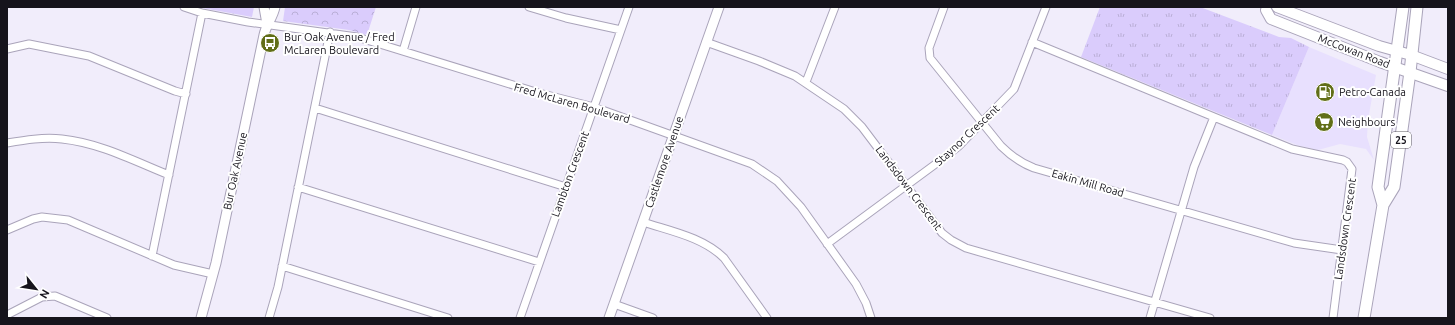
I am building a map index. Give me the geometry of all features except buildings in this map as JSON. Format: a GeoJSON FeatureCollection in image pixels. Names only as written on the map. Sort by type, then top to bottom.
{"type":"FeatureCollection","features":[{"type":"Feature","properties":{"kind":"main road","name":"25"},"geometry":{"type":"LineString","coordinates":[[1383,205],[1378,187],[1403,7]]}},
{"type":"Feature","properties":{"kind":"main road","name":"25"},"geometry":{"type":"LineString","coordinates":[[1364,318],[1383,205],[1394,187],[1410,72],[1417,7]]}},
{"type":"Feature","properties":{"kind":"main road","name":"McCowan Road"},"geometry":{"type":"LineString","coordinates":[[1448,69],[1412,55],[1379,46],[1269,8],[1271,19],[1448,86]]}},
{"type":"Feature","properties":{"kind":"street","name":"Fred McLaren Boulevard"},"geometry":{"type":"LineString","coordinates":[[184,7],[202,13],[357,37],[539,93],[594,107],[743,160],[764,171],[791,195],[828,244],[860,292],[871,318]]}},
{"type":"Feature","properties":{"kind":"street","name":"Bur Oak Avenue"},"geometry":{"type":"LineString","coordinates":[[264,7],[267,24]]}},
{"type":"Feature","properties":{"kind":"street","name":"Bur Oak Avenue"},"geometry":{"type":"LineString","coordinates":[[201,318],[213,274],[267,24],[274,12],[274,7]]}},
{"type":"Feature","properties":{"kind":"street"},"geometry":{"type":"LineString","coordinates":[[403,51],[416,7]]}},
{"type":"Feature","properties":{"kind":"street"},"geometry":{"type":"LineString","coordinates":[[529,7],[545,9],[575,21],[621,30]]}},
{"type":"Feature","properties":{"kind":"street","name":"Lambton Crescent"},"geometry":{"type":"LineString","coordinates":[[520,318],[629,7]]}},
{"type":"Feature","properties":{"kind":"street","name":"Castlemore Avenue"},"geometry":{"type":"LineString","coordinates":[[609,318],[719,7]]}},
{"type":"Feature","properties":{"kind":"street"},"geometry":{"type":"LineString","coordinates":[[806,82],[835,7]]}},
{"type":"Feature","properties":{"kind":"street","name":"Eakin Mill Road"},"geometry":{"type":"LineString","coordinates":[[944,7],[929,48],[930,58],[1008,154],[1026,165],[1294,242],[1342,250]]}},
{"type":"Feature","properties":{"kind":"street","name":"Staynor Crescent"},"geometry":{"type":"LineString","coordinates":[[828,244],[907,187],[959,146],[1014,89],[1046,7]]}},
{"type":"Feature","properties":{"kind":"street"},"geometry":{"type":"LineString","coordinates":[[152,256],[202,13]]}},
{"type":"Feature","properties":{"kind":"street"},"geometry":{"type":"LineString","coordinates":[[269,318],[278,287],[330,32]]}},
{"type":"Feature","properties":{"kind":"street","name":"Landsdown Crescent"},"geometry":{"type":"LineString","coordinates":[[706,42],[785,71],[806,82],[844,109],[862,127],[942,233],[951,240],[966,248],[1210,318]]}},
{"type":"Feature","properties":{"kind":"street","name":"Landsdown Crescent"},"geometry":{"type":"LineString","coordinates":[[1032,42],[1292,149],[1347,162],[1352,169],[1352,173],[1333,318]]}},
{"type":"Feature","properties":{"kind":"street"},"geometry":{"type":"LineString","coordinates":[[7,49],[29,44],[89,56],[175,91],[186,94]]}},
{"type":"Feature","properties":{"kind":"street"},"geometry":{"type":"LineString","coordinates":[[315,108],[566,186]]}},
{"type":"Feature","properties":{"kind":"street"},"geometry":{"type":"LineString","coordinates":[[1150,318],[1194,166],[1214,117]]}},
{"type":"Feature","properties":{"kind":"street"},"geometry":{"type":"LineString","coordinates":[[7,143],[32,138],[54,139],[91,144],[169,175]]}},
{"type":"Feature","properties":{"kind":"street"},"geometry":{"type":"LineString","coordinates":[[298,187],[539,262]]}},
{"type":"Feature","properties":{"kind":"street"},"geometry":{"type":"LineString","coordinates":[[7,230],[33,219],[42,217],[68,220],[152,256],[174,264],[213,274]]}},
{"type":"Feature","properties":{"kind":"street"},"geometry":{"type":"LineString","coordinates":[[643,222],[697,240],[718,252],[724,258],[767,318]]}},
{"type":"Feature","properties":{"kind":"street"},"geometry":{"type":"LineString","coordinates":[[282,266],[448,318]]}},
{"type":"Feature","properties":{"kind":"street"},"geometry":{"type":"LineString","coordinates":[[7,315],[42,297],[55,296],[107,318]]}},
{"type":"Feature","properties":{"kind":"street"},"geometry":{"type":"LineString","coordinates":[[614,304],[653,318]]}},
{"type":"Feature","properties":{"kind":"shaded area"},"geometry":{"type":"Polygon","coordinates":[[[1309,47],[1376,75],[1368,120],[1367,137],[1374,160],[1366,149],[1340,144],[1318,150],[1297,145],[1272,135],[1309,47]]]}},
{"type":"Feature","properties":{"kind":"green space"},"geometry":{"type":"Polygon","coordinates":[[[197,7],[254,7],[252,17],[197,7]]]}},
{"type":"Feature","properties":{"kind":"green space"},"geometry":{"type":"Polygon","coordinates":[[[285,7],[376,7],[367,35],[349,30],[283,21],[285,7]]]}},
{"type":"Feature","properties":{"kind":"green space"},"geometry":{"type":"Polygon","coordinates":[[[1100,7],[1200,7],[1279,37],[1291,38],[1309,47],[1272,135],[1081,57],[1100,7]]]}},
{"type":"Feature","properties":{"kind":"place","name":"Bur Oak Avenue / Fred McLaren Boulevard"},"geometry":{"type":"Point","coordinates":[270,43]}},
{"type":"Feature","properties":{"kind":"place","name":"Petro-Canada"},"geometry":{"type":"Point","coordinates":[1325,92]}},
{"type":"Feature","properties":{"kind":"place","name":"Neighbours"},"geometry":{"type":"Point","coordinates":[1324,122]}}]}
